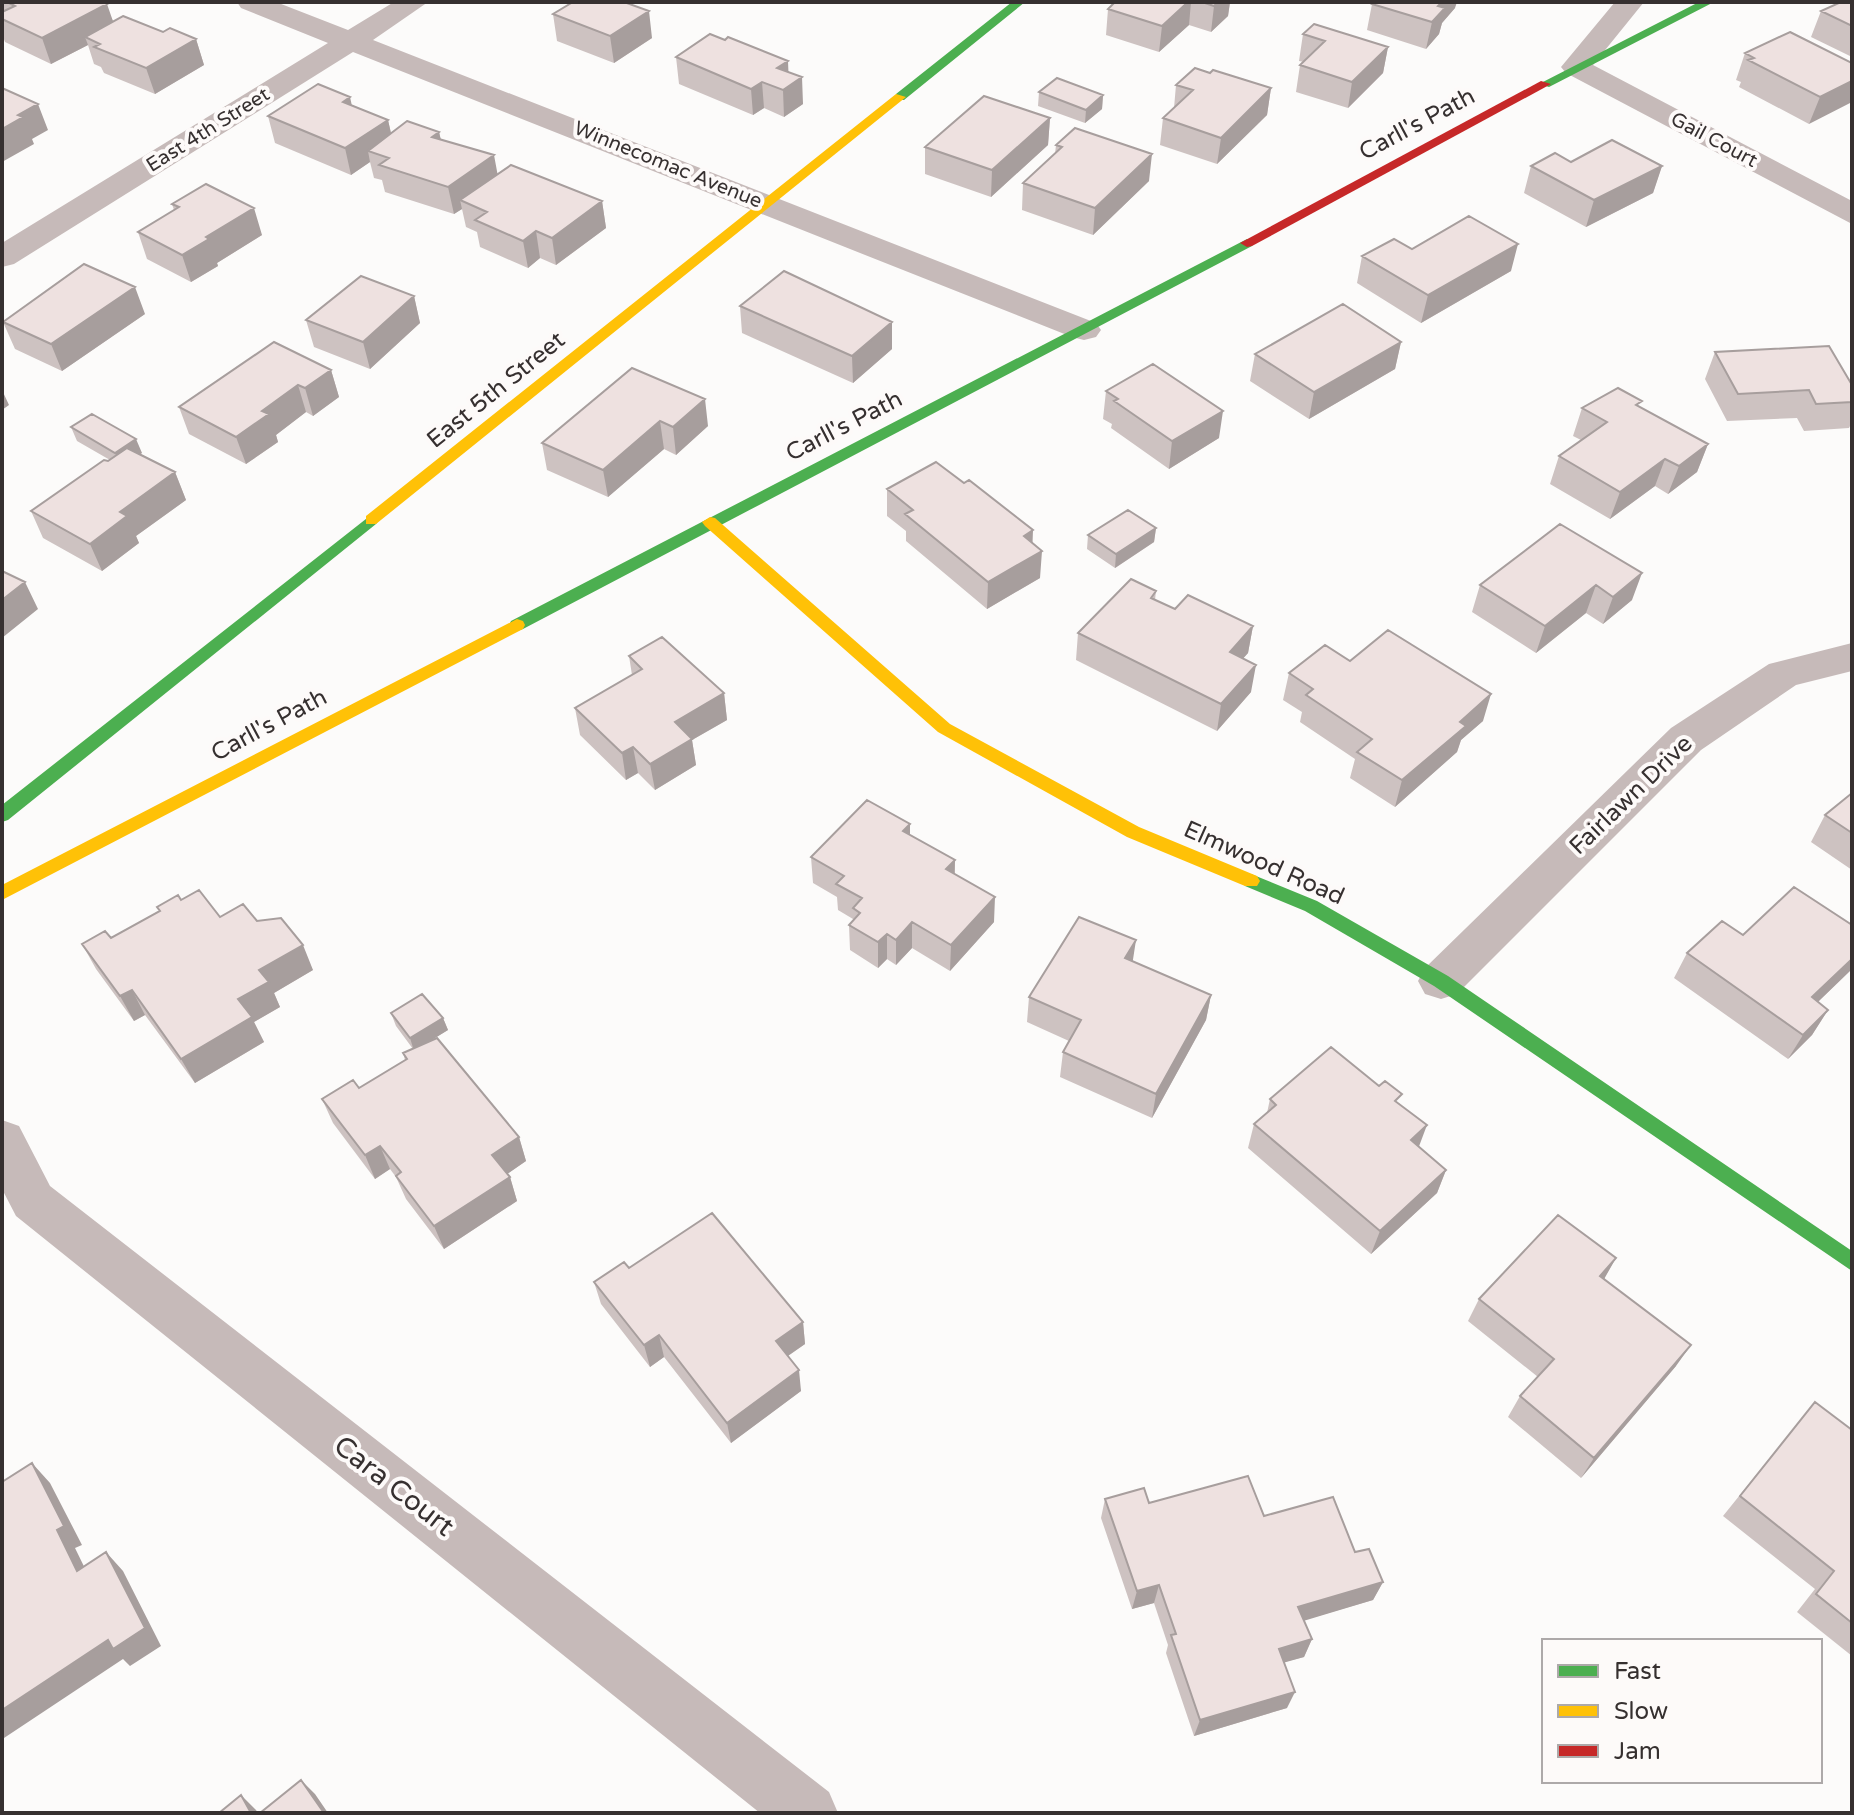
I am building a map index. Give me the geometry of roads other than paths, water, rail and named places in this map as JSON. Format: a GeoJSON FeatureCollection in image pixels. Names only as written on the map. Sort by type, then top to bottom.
{"type":"FeatureCollection","features":[{"type":"Feature","properties":{"kind":"street","name":"Winnecomac Avenue"},"geometry":{"type":"LineString","coordinates":[[251,2],[1084,330]]}},
{"type":"Feature","properties":{"kind":"street","name":"East 4th Street"},"geometry":{"type":"LineString","coordinates":[[2,257],[414,2]]}},
{"type":"Feature","properties":{"kind":"street","name":"East 5th Street"},"geometry":{"type":"LineString","coordinates":[[2,815],[1019,2]]}},
{"type":"Feature","properties":{"kind":"street"},"geometry":{"type":"LineString","coordinates":[[1576,67],[1630,2]]}},
{"type":"Feature","properties":{"kind":"street","name":"Carll's Path"},"geometry":{"type":"LineString","coordinates":[[2,893],[1084,330],[1576,67],[1708,2]]}},
{"type":"Feature","properties":{"kind":"street","name":"Gail Court"},"geometry":{"type":"LineString","coordinates":[[1576,67],[1852,214]]}},
{"type":"Feature","properties":{"kind":"street","name":"Elmwood Road"},"geometry":{"type":"LineString","coordinates":[[710,522],[944,728],[1133,832],[1311,906],[1441,981],[1852,1262]]}},
{"type":"Feature","properties":{"kind":"street","name":"Fairlawn Drive"},"geometry":{"type":"LineString","coordinates":[[1441,981],[1686,739],[1783,674],[1852,657]]}},
{"type":"Feature","properties":{"kind":"street","name":"Cara Court"},"geometry":{"type":"LineString","coordinates":[[2,1141],[33,1201],[808,1813]]}}]}
